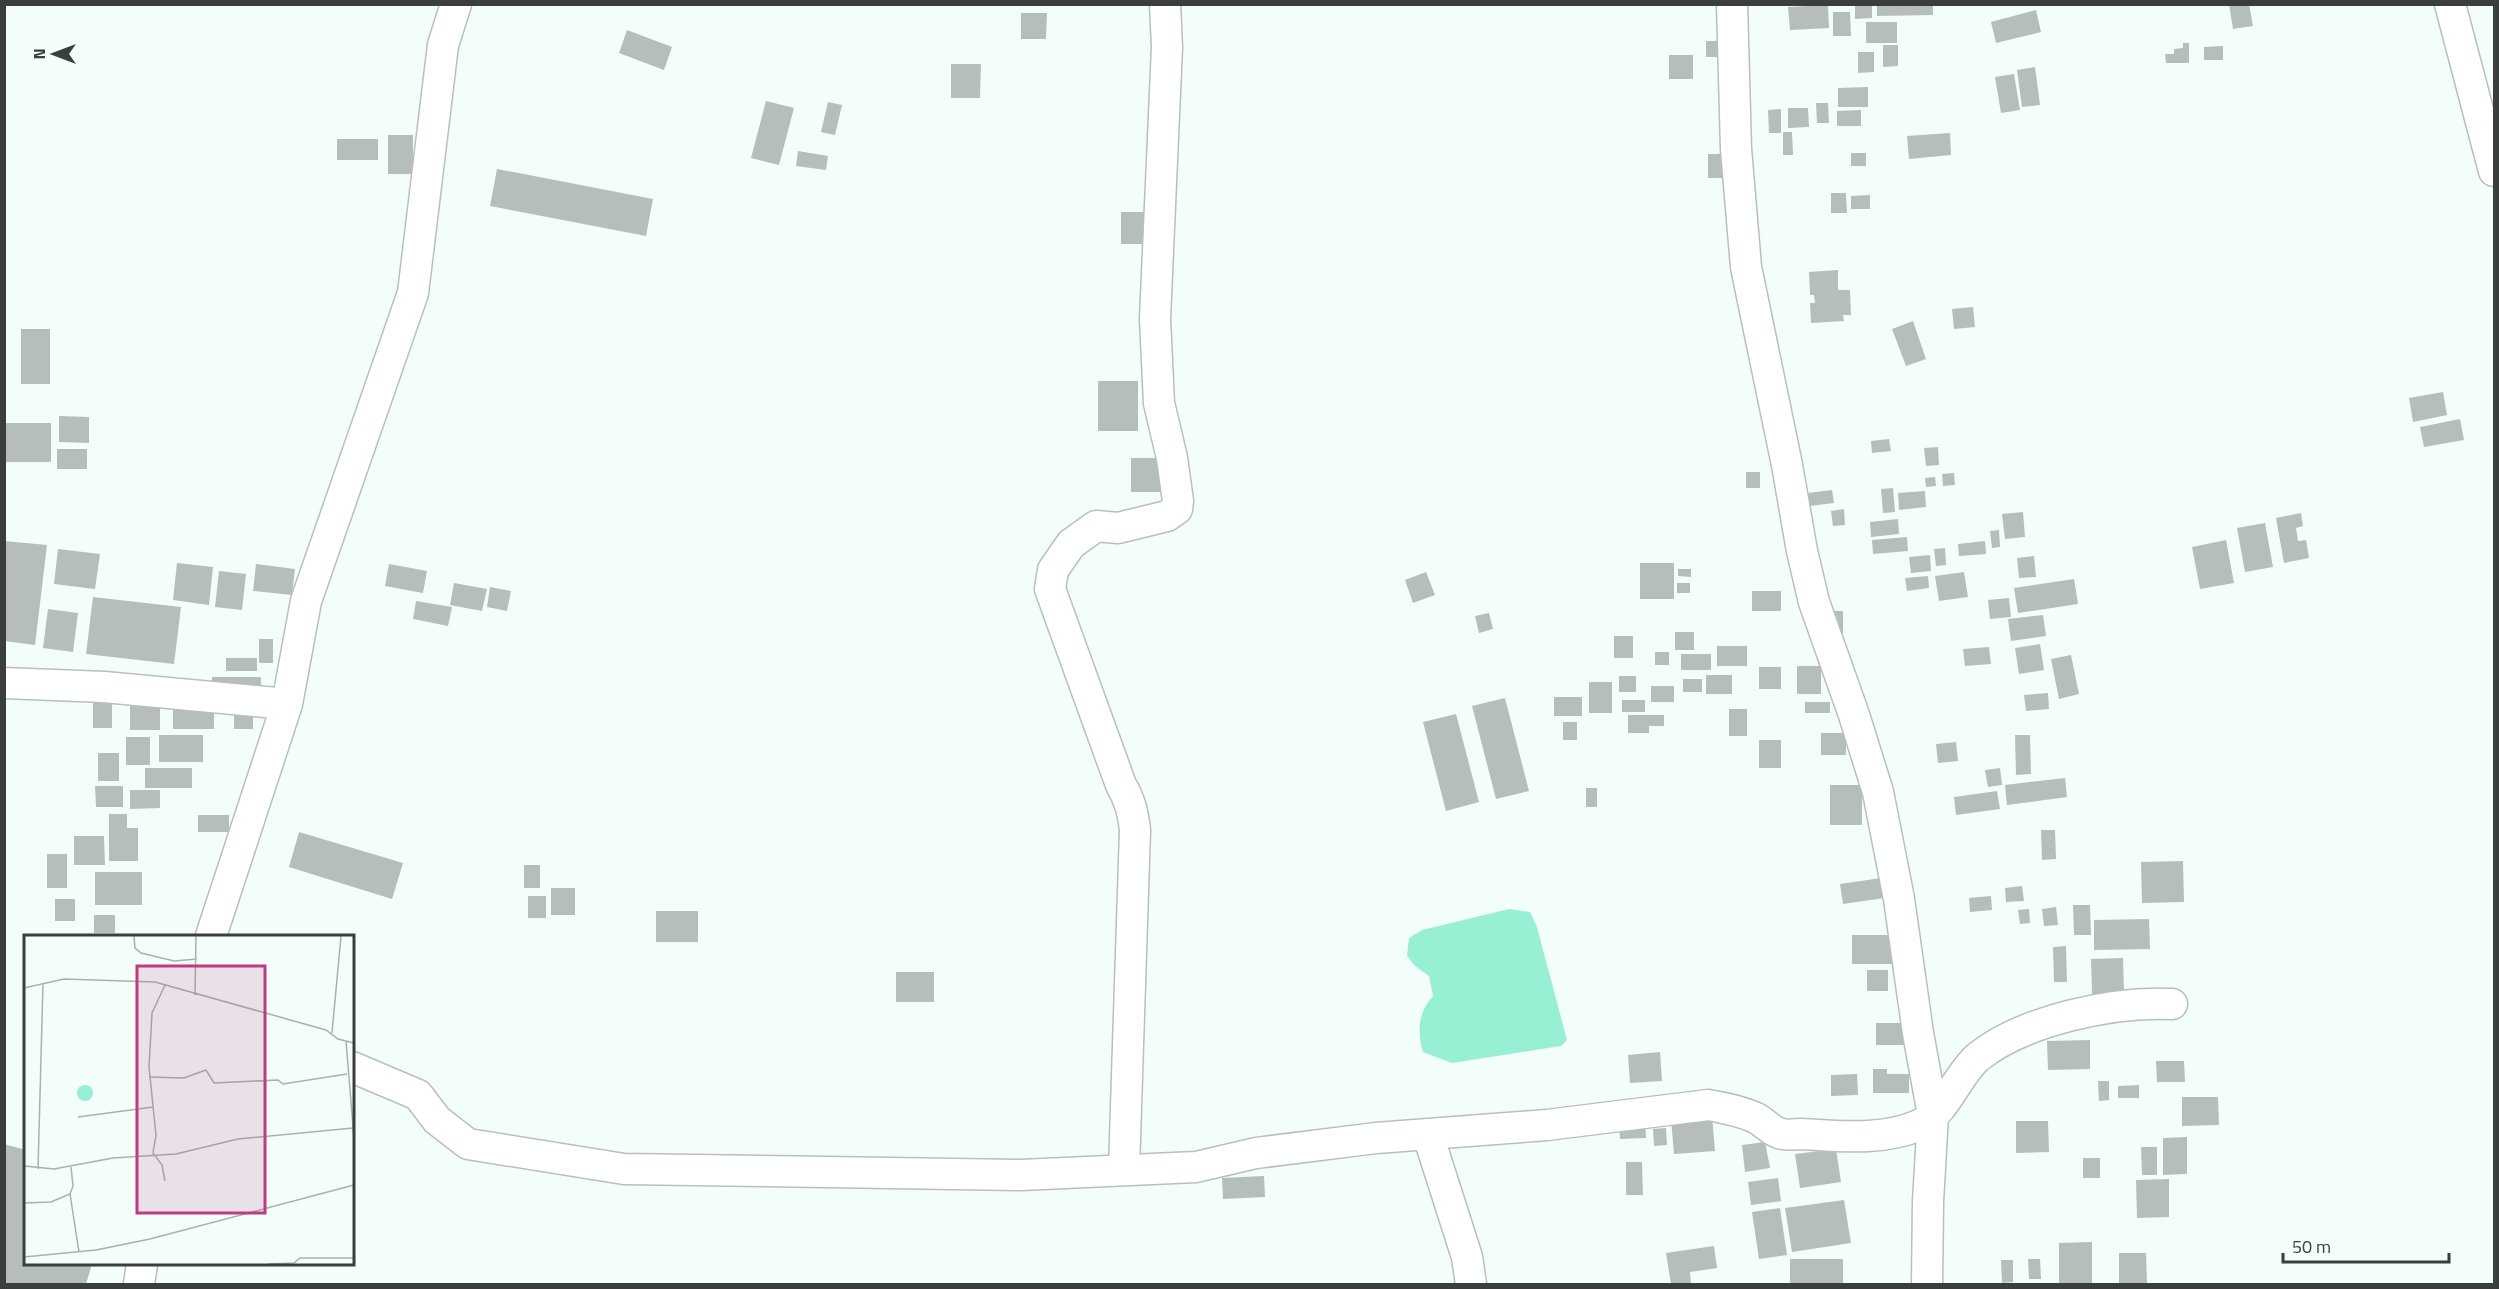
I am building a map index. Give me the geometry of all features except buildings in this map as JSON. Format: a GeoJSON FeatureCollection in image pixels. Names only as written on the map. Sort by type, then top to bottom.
{"type":"FeatureCollection","features":[{"type":"Feature","properties":{"kind":"street"},"geometry":{"type":"LineString","coordinates":[[211,935],[287,704],[306,601],[413,293],[443,45],[456,4]]}},
{"type":"Feature","properties":{"kind":"street"},"geometry":{"type":"LineString","coordinates":[[1124,1169],[1136,830],[1129,798],[1121,785],[1050,590],[1053,570],[1071,544],[1096,526],[1118,528],[1167,516],[1177,509],[1172,458],[1159,403],[1155,319],[1167,47],[1165,4]]}},
{"type":"Feature","properties":{"kind":"street"},"geometry":{"type":"LineString","coordinates":[[1732,4],[1736,149],[1746,267],[1814,602],[1854,715],[1878,792],[1899,899],[1918,1033],[1933,1115],[1928,1202],[1927,1284]]}},
{"type":"Feature","properties":{"kind":"street"},"geometry":{"type":"LineString","coordinates":[[2450,4],[2494,171]]}},
{"type":"Feature","properties":{"kind":"street"},"geometry":{"type":"LineString","coordinates":[[4,683],[104,687],[287,704]]}},
{"type":"Feature","properties":{"kind":"street"},"geometry":{"type":"LineString","coordinates":[[354,1068],[418,1095],[437,1120],[468,1144],[624,1169],[1021,1175],[1196,1167],[1256,1153],[1376,1138],[1547,1125],[1708,1105],[1733,1110],[1757,1119],[1779,1134],[1886,1134],[1919,1125],[1933,1115],[1977,1058],[2015,1035],[2062,1018],[2099,1009],[2146,1003],[2172,1004]]}},
{"type":"Feature","properties":{"kind":"street"},"geometry":{"type":"LineString","coordinates":[[1428,1135],[1467,1257],[1471,1284]]}},
{"type":"Feature","properties":{"kind":"street"},"geometry":{"type":"LineString","coordinates":[[139,1284],[142,1265]]}},
{"type":"Feature","properties":{"kind":"shaded area"},"geometry":{"type":"Polygon","coordinates":[[[1509,909],[1530,912],[1537,927],[1567,1040],[1561,1046],[1452,1063],[1423,1052],[1420,1023],[1424,1009],[1433,996],[1429,976],[1415,966],[1407,956],[1409,938],[1422,930],[1509,909]]]}}]}
